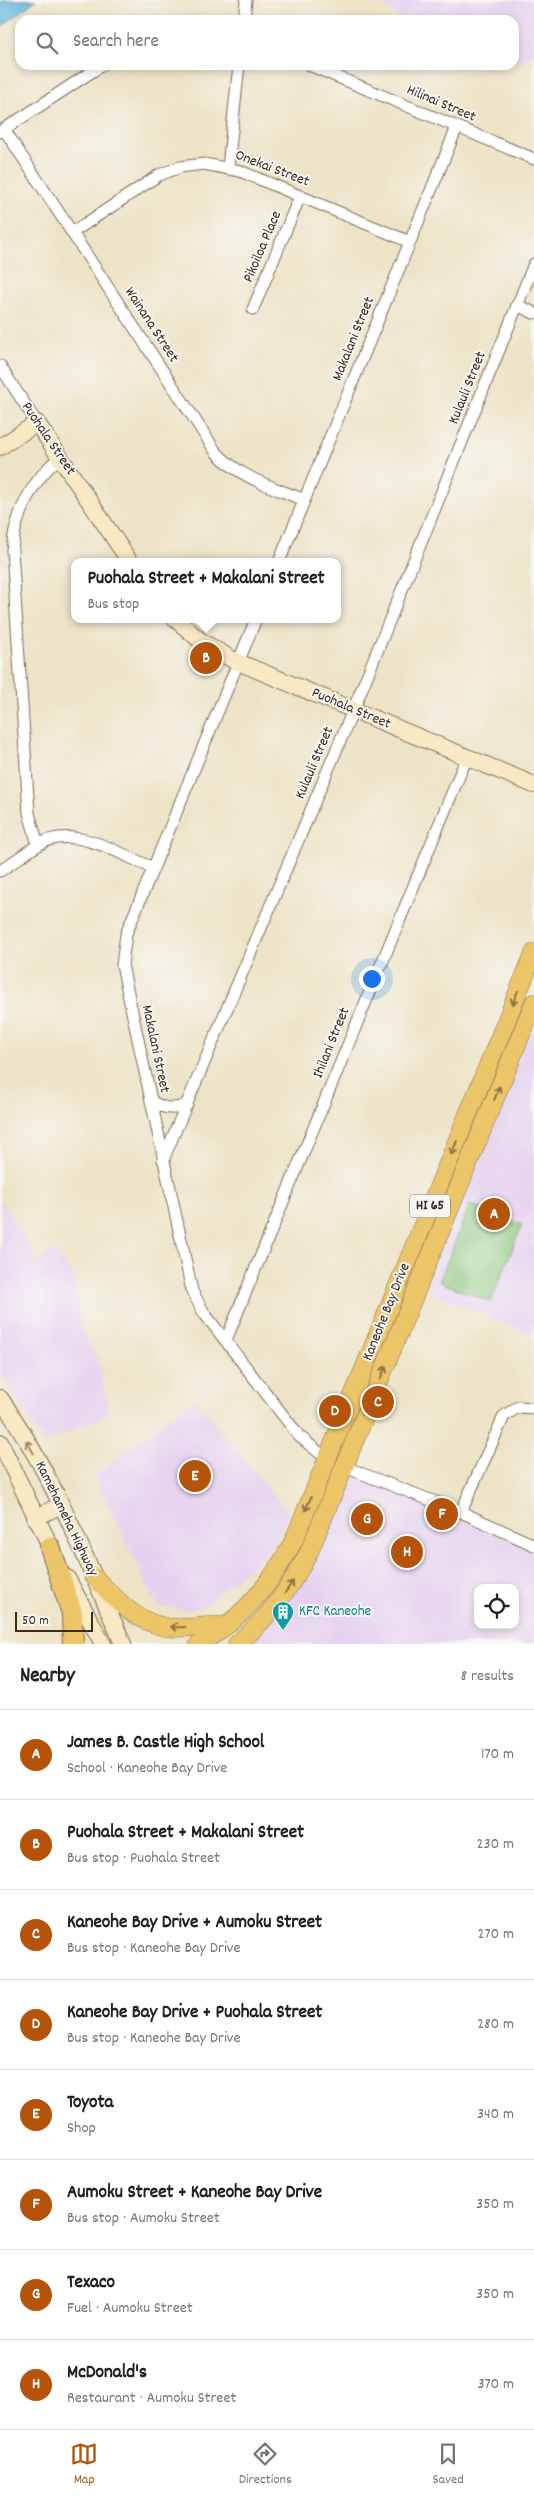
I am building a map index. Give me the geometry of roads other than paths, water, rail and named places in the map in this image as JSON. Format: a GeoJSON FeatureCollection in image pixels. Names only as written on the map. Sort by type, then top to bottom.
{"type":"FeatureCollection","features":[{"type":"Feature","properties":{"kind":"highway"},"geometry":{"type":"LineString","coordinates":[[50,1547],[72,1614],[73,1644]]}},
{"type":"Feature","properties":{"kind":"main road","name":"Kaneohe Bay Drive"},"geometry":{"type":"LineString","coordinates":[[199,1644],[226,1626],[258,1596],[278,1570],[294,1540],[534,953]]}},
{"type":"Feature","properties":{"kind":"main road","name":"Kaneohe Bay Drive"},"geometry":{"type":"LineString","coordinates":[[237,1644],[271,1611],[293,1582],[310,1550],[534,1003]]}},
{"type":"Feature","properties":{"kind":"main road"},"geometry":{"type":"LineString","coordinates":[[327,1459],[345,1467]]}},
{"type":"Feature","properties":{"kind":"main road"},"geometry":{"type":"LineString","coordinates":[[94,1576],[124,1607],[153,1624],[175,1628],[226,1626]]}},
{"type":"Feature","properties":{"kind":"street"},"geometry":{"type":"LineString","coordinates":[[244,15],[246,0]]}},
{"type":"Feature","properties":{"kind":"street"},"geometry":{"type":"LineString","coordinates":[[2,130],[94,70]]}},
{"type":"Feature","properties":{"kind":"street"},"geometry":{"type":"LineString","coordinates":[[228,167],[238,70]]}},
{"type":"Feature","properties":{"kind":"street","name":"Hilinai Street"},"geometry":{"type":"LineString","coordinates":[[321,70],[534,159]]}},
{"type":"Feature","properties":{"kind":"street","name":"Makalani Street"},"geometry":{"type":"LineString","coordinates":[[281,558],[457,127]]}},
{"type":"Feature","properties":{"kind":"street","name":"Wainana Street"},"geometry":{"type":"LineString","coordinates":[[2,130],[73,232],[216,452],[245,476],[304,500]]}},
{"type":"Feature","properties":{"kind":"street","name":"Onekai Street"},"geometry":{"type":"LineString","coordinates":[[73,232],[150,180],[164,173],[191,165],[228,167],[410,242]]}},
{"type":"Feature","properties":{"kind":"street","name":"Pikoiloa Place"},"geometry":{"type":"LineString","coordinates":[[253,309],[300,196]]}},
{"type":"Feature","properties":{"kind":"street","name":"Kulauli Street"},"geometry":{"type":"LineString","coordinates":[[163,1160],[354,710],[534,264]]}},
{"type":"Feature","properties":{"kind":"street"},"geometry":{"type":"LineString","coordinates":[[517,305],[534,313]]}},
{"type":"Feature","properties":{"kind":"street","name":"Puohala Street"},"geometry":{"type":"LineString","coordinates":[[0,366],[127,558]]}},
{"type":"Feature","properties":{"kind":"street"},"geometry":{"type":"LineString","coordinates":[[0,447],[37,423]]}},
{"type":"Feature","properties":{"kind":"street"},"geometry":{"type":"LineString","coordinates":[[38,845],[30,813],[12,550],[18,520],[34,483],[42,472],[60,457]]}},
{"type":"Feature","properties":{"kind":"street","name":"Puohala Street"},"geometry":{"type":"LineString","coordinates":[[180,623],[202,641],[238,662],[534,785]]}},
{"type":"Feature","properties":{"kind":"street","name":"Makalani Street"},"geometry":{"type":"LineString","coordinates":[[254,623],[126,934],[122,964],[192,1291],[204,1313],[299,1436],[327,1459]]}},
{"type":"Feature","properties":{"kind":"street","name":"Ihilani Street"},"geometry":{"type":"LineString","coordinates":[[226,1340],[467,757]]}},
{"type":"Feature","properties":{"kind":"street"},"geometry":{"type":"LineString","coordinates":[[0,871],[38,845],[61,838],[79,838],[153,868]]}},
{"type":"Feature","properties":{"kind":"street"},"geometry":{"type":"LineString","coordinates":[[151,1101],[166,1108],[186,1106]]}},
{"type":"Feature","properties":{"kind":"street","name":"Kamehameha Highway"},"geometry":{"type":"LineString","coordinates":[[0,1398],[40,1463],[124,1644]]}},
{"type":"Feature","properties":{"kind":"street"},"geometry":{"type":"LineString","coordinates":[[461,1512],[504,1416],[518,1406],[534,1408]]}},
{"type":"Feature","properties":{"kind":"street","name":"Kamehameha Highway"},"geometry":{"type":"LineString","coordinates":[[0,1442],[50,1547],[102,1644]]}},
{"type":"Feature","properties":{"kind":"street"},"geometry":{"type":"LineString","coordinates":[[345,1467],[461,1512],[534,1545]]}},
{"type":"Feature","properties":{"kind":"street"},"geometry":{"type":"LineString","coordinates":[[36,1518],[61,1505]]}},
{"type":"Feature","properties":{"kind":"water"},"geometry":{"type":"Polygon","coordinates":[[[2,0],[36,0],[0,28],[0,2],[2,0]]]}},
{"type":"Feature","properties":{"kind":"place","name":"Puohala Street + Makalani Street"},"geometry":{"type":"Point","coordinates":[206,658]}},
{"type":"Feature","properties":{"kind":"place","name":"James B. Castle High School"},"geometry":{"type":"Point","coordinates":[494,1214]}},
{"type":"Feature","properties":{"kind":"place","name":"Kaneohe Bay Drive + Aumoku Street"},"geometry":{"type":"Point","coordinates":[378,1402]}},
{"type":"Feature","properties":{"kind":"place","name":"Kaneohe Bay Drive + Puohala Street"},"geometry":{"type":"Point","coordinates":[335,1411]}},
{"type":"Feature","properties":{"kind":"place","name":"Toyota"},"geometry":{"type":"Point","coordinates":[195,1476]}},
{"type":"Feature","properties":{"kind":"place","name":"Aumoku Street + Kaneohe Bay Drive"},"geometry":{"type":"Point","coordinates":[442,1514]}},
{"type":"Feature","properties":{"kind":"place","name":"Texaco"},"geometry":{"type":"Point","coordinates":[367,1519]}},
{"type":"Feature","properties":{"kind":"place","name":"McDonald's"},"geometry":{"type":"Point","coordinates":[407,1552]}},
{"type":"Feature","properties":{"kind":"place","name":"KFC Kaneohe"},"geometry":{"type":"Point","coordinates":[283,1631]}}]}
